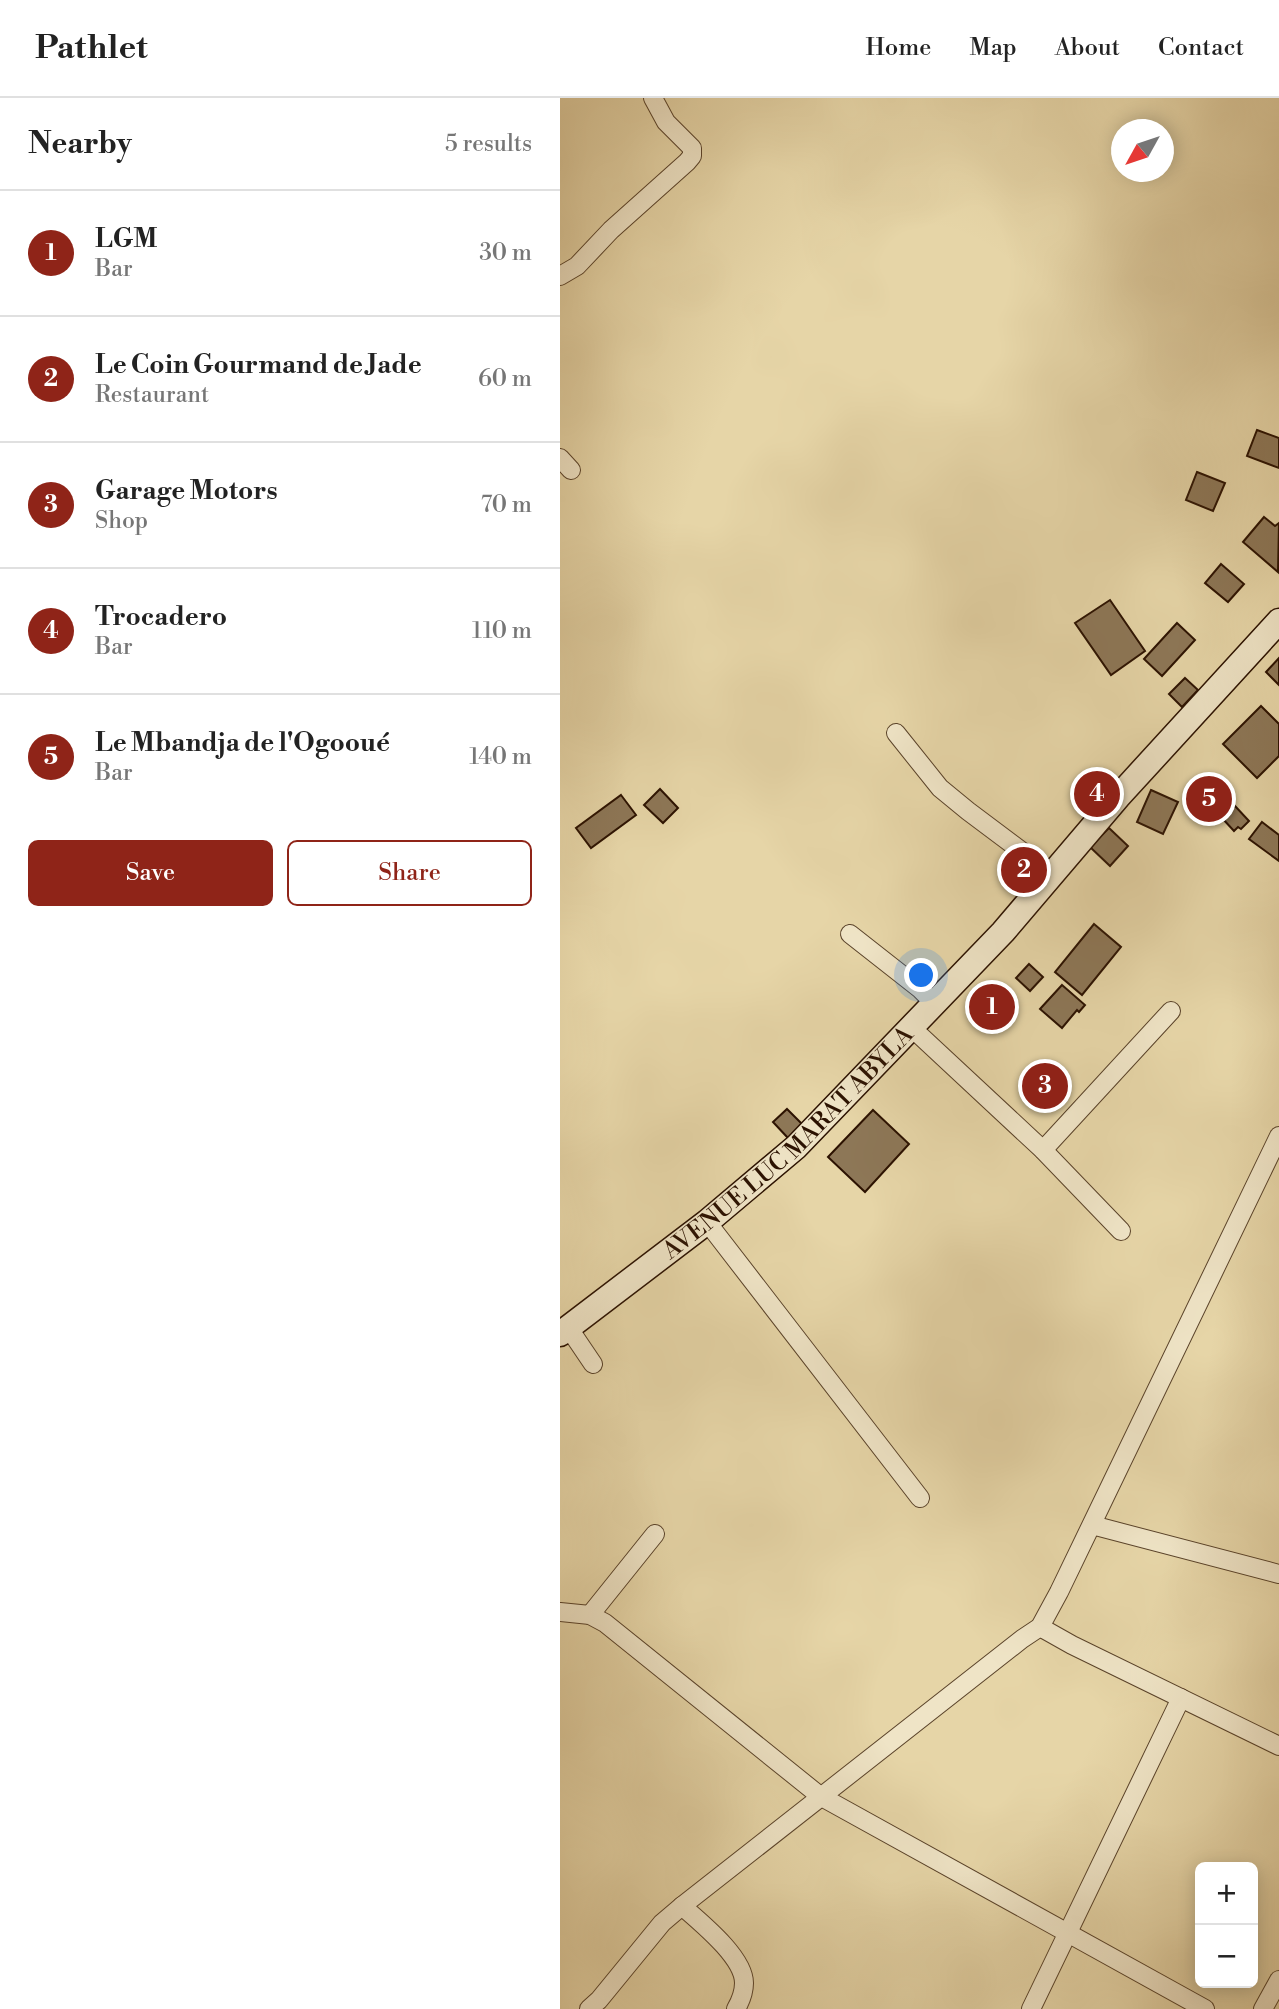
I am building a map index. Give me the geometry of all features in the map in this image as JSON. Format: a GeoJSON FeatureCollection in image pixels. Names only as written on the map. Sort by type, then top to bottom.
{"type":"FeatureCollection","features":[{"type":"Feature","properties":{"kind":"street"},"geometry":{"type":"LineString","coordinates":[[560,276],[577,266],[611,230],[692,156],[692,148],[666,122],[653,98]]}},
{"type":"Feature","properties":{"kind":"street","name":"AVENUE LUC MARAT ABYLA"},"geometry":{"type":"LineString","coordinates":[[564,1331],[707,1222],[796,1147],[1003,932],[1118,797],[1279,621]]}},
{"type":"Feature","properties":{"kind":"street"},"geometry":{"type":"LineString","coordinates":[[896,733],[940,788],[1052,874]]}},
{"type":"Feature","properties":{"kind":"street"},"geometry":{"type":"LineString","coordinates":[[850,934],[934,1003]]}},
{"type":"Feature","properties":{"kind":"street"},"geometry":{"type":"LineString","coordinates":[[1043,1150],[1171,1012]]}},
{"type":"Feature","properties":{"kind":"street"},"geometry":{"type":"LineString","coordinates":[[912,1028],[1043,1150],[1121,1231]]}},
{"type":"Feature","properties":{"kind":"street"},"geometry":{"type":"LineString","coordinates":[[589,2009],[662,1923],[682,1906],[1040,1627],[1092,1525],[1279,1136]]}},
{"type":"Feature","properties":{"kind":"street"},"geometry":{"type":"LineString","coordinates":[[707,1222],[920,1498]]}},
{"type":"Feature","properties":{"kind":"street"},"geometry":{"type":"LineString","coordinates":[[564,1331],[593,1364]]}},
{"type":"Feature","properties":{"kind":"street"},"geometry":{"type":"LineString","coordinates":[[1092,1525],[1279,1574]]}},
{"type":"Feature","properties":{"kind":"street"},"geometry":{"type":"LineString","coordinates":[[590,1615],[655,1534]]}},
{"type":"Feature","properties":{"kind":"street"},"geometry":{"type":"LineString","coordinates":[[560,1612],[590,1615],[605,1623],[820,1796],[1193,2007]]}},
{"type":"Feature","properties":{"kind":"street"},"geometry":{"type":"LineString","coordinates":[[1040,1627],[1279,1746]]}},
{"type":"Feature","properties":{"kind":"street"},"geometry":{"type":"LineString","coordinates":[[1031,2009],[1181,1698]]}},
{"type":"Feature","properties":{"kind":"street"},"geometry":{"type":"LineString","coordinates":[[682,1906],[719,1938],[738,1965],[744,1982],[736,2009]]}},
{"type":"Feature","properties":{"kind":"street"},"geometry":{"type":"LineString","coordinates":[[1263,2009],[1279,1980]]}},
{"type":"Feature","properties":{"kind":"building"},"geometry":{"type":"Polygon","coordinates":[[[1257,430],[1279,438],[1279,468],[1247,456],[1257,430]]]}},
{"type":"Feature","properties":{"kind":"building"},"geometry":{"type":"Polygon","coordinates":[[[1197,472],[1225,483],[1213,511],[1186,500],[1197,472]]]}},
{"type":"Feature","properties":{"kind":"building"},"geometry":{"type":"Polygon","coordinates":[[[1264,517],[1275,526],[1279,523],[1278,572],[1243,542],[1264,517]]]}},
{"type":"Feature","properties":{"kind":"building"},"geometry":{"type":"Polygon","coordinates":[[[1221,564],[1244,584],[1228,602],[1205,583],[1221,564]]]}},
{"type":"Feature","properties":{"kind":"building"},"geometry":{"type":"Polygon","coordinates":[[[1110,600],[1145,651],[1111,675],[1075,623],[1110,600]]]}},
{"type":"Feature","properties":{"kind":"building"},"geometry":{"type":"Polygon","coordinates":[[[1177,623],[1195,640],[1162,676],[1144,659],[1177,623]]]}},
{"type":"Feature","properties":{"kind":"building"},"geometry":{"type":"Polygon","coordinates":[[[1279,658],[1279,685],[1266,672],[1279,658]]]}},
{"type":"Feature","properties":{"kind":"building"},"geometry":{"type":"Polygon","coordinates":[[[1185,678],[1198,690],[1182,707],[1169,694],[1185,678]]]}},
{"type":"Feature","properties":{"kind":"building"},"geometry":{"type":"Polygon","coordinates":[[[1261,706],[1279,724],[1279,756],[1257,778],[1223,744],[1261,706]]]}},
{"type":"Feature","properties":{"kind":"building"},"geometry":{"type":"Polygon","coordinates":[[[1208,786],[1221,796],[1210,812],[1196,802],[1208,786]]]}},
{"type":"Feature","properties":{"kind":"building"},"geometry":{"type":"Polygon","coordinates":[[[660,789],[678,808],[663,823],[644,805],[660,789]]]}},
{"type":"Feature","properties":{"kind":"building"},"geometry":{"type":"Polygon","coordinates":[[[1151,790],[1178,802],[1163,834],[1137,822],[1151,790]]]}},
{"type":"Feature","properties":{"kind":"building"},"geometry":{"type":"Polygon","coordinates":[[[621,795],[636,815],[591,848],[576,828],[621,795]]]}},
{"type":"Feature","properties":{"kind":"building"},"geometry":{"type":"Polygon","coordinates":[[[1235,806],[1249,821],[1241,829],[1238,827],[1234,831],[1222,818],[1235,806]]]}},
{"type":"Feature","properties":{"kind":"building"},"geometry":{"type":"Polygon","coordinates":[[[1262,822],[1279,835],[1279,861],[1249,839],[1262,822]]]}},
{"type":"Feature","properties":{"kind":"building"},"geometry":{"type":"Polygon","coordinates":[[[1109,828],[1128,846],[1110,866],[1090,847],[1109,828]]]}},
{"type":"Feature","properties":{"kind":"building"},"geometry":{"type":"Polygon","coordinates":[[[1094,924],[1121,947],[1082,995],[1055,972],[1094,924]]]}},
{"type":"Feature","properties":{"kind":"building"},"geometry":{"type":"Polygon","coordinates":[[[1029,964],[1043,977],[1030,991],[1016,978],[1029,964]]]}},
{"type":"Feature","properties":{"kind":"building"},"geometry":{"type":"Polygon","coordinates":[[[1062,985],[1085,1005],[1079,1012],[1077,1010],[1062,1028],[1040,1009],[1062,985]]]}},
{"type":"Feature","properties":{"kind":"building"},"geometry":{"type":"Polygon","coordinates":[[[995,988],[1011,1003],[995,1021],[991,1017],[984,1024],[972,1011],[995,988]]]}},
{"type":"Feature","properties":{"kind":"building"},"geometry":{"type":"Polygon","coordinates":[[[787,1109],[803,1125],[788,1138],[773,1122],[787,1109]]]}},
{"type":"Feature","properties":{"kind":"building"},"geometry":{"type":"Polygon","coordinates":[[[873,1110],[909,1144],[865,1192],[828,1157],[873,1110]]]}},
{"type":"Feature","properties":{"kind":"place","name":"Trocadero"},"geometry":{"type":"Point","coordinates":[1097,794]}},
{"type":"Feature","properties":{"kind":"place","name":"Le Mbandja de l'Ogooué"},"geometry":{"type":"Point","coordinates":[1209,799]}},
{"type":"Feature","properties":{"kind":"place","name":"Le Coin Gourmand de Jade"},"geometry":{"type":"Point","coordinates":[1024,870]}},
{"type":"Feature","properties":{"kind":"place","name":"LGM"},"geometry":{"type":"Point","coordinates":[992,1007]}},
{"type":"Feature","properties":{"kind":"place","name":"Garage Motors"},"geometry":{"type":"Point","coordinates":[1045,1086]}}]}
